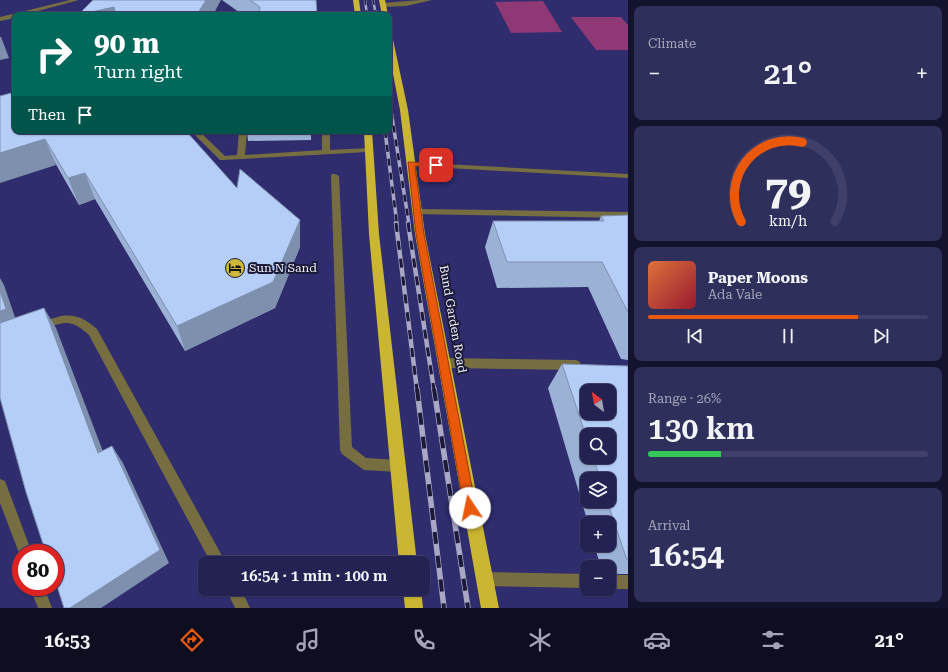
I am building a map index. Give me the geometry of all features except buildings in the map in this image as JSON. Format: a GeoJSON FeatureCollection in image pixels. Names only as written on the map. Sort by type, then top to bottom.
{"type":"FeatureCollection","features":[{"type":"Feature","properties":{"kind":"highway"},"geometry":{"type":"LineString","coordinates":[[356,0],[358,12]]}},
{"type":"Feature","properties":{"kind":"highway"},"geometry":{"type":"LineString","coordinates":[[383,2],[385,12]]}},
{"type":"Feature","properties":{"kind":"highway","name":"Bund Garden Road"},"geometry":{"type":"LineString","coordinates":[[392,50],[404,110],[417,212],[490,608]]}},
{"type":"Feature","properties":{"kind":"highway"},"geometry":{"type":"LineString","coordinates":[[368,134],[374,234],[407,556]]}},
{"type":"Feature","properties":{"kind":"highway"},"geometry":{"type":"LineString","coordinates":[[413,596],[414,608]]}},
{"type":"Feature","properties":{"kind":"street"},"geometry":{"type":"LineString","coordinates":[[36,12],[76,0]]}},
{"type":"Feature","properties":{"kind":"street"},"geometry":{"type":"LineString","coordinates":[[383,2],[406,4],[429,0]]}},
{"type":"Feature","properties":{"kind":"street"},"geometry":{"type":"LineString","coordinates":[[0,19],[12,16]]}},
{"type":"Feature","properties":{"kind":"street"},"geometry":{"type":"LineString","coordinates":[[198,134],[223,158],[368,150]]}},
{"type":"Feature","properties":{"kind":"street"},"geometry":{"type":"LineString","coordinates":[[241,158],[243,134]]}},
{"type":"Feature","properties":{"kind":"street"},"geometry":{"type":"LineString","coordinates":[[326,134],[326,152]]}},
{"type":"Feature","properties":{"kind":"street"},"geometry":{"type":"LineString","coordinates":[[411,164],[628,176]]}},
{"type":"Feature","properties":{"kind":"street"},"geometry":{"type":"LineString","coordinates":[[335,176],[346,450],[364,464],[398,466]]}},
{"type":"Feature","properties":{"kind":"street"},"geometry":{"type":"LineString","coordinates":[[417,212],[628,215]]}},
{"type":"Feature","properties":{"kind":"street"},"geometry":{"type":"LineString","coordinates":[[32,330],[52,322],[67,320],[80,321],[93,332],[215,556]]}},
{"type":"Feature","properties":{"kind":"street"},"geometry":{"type":"LineString","coordinates":[[444,363],[590,366]]}},
{"type":"Feature","properties":{"kind":"street"},"geometry":{"type":"LineString","coordinates":[[0,485],[22,544]]}},
{"type":"Feature","properties":{"kind":"street"},"geometry":{"type":"LineString","coordinates":[[484,579],[580,581]]}},
{"type":"Feature","properties":{"kind":"street"},"geometry":{"type":"LineString","coordinates":[[616,582],[628,582]]}},
{"type":"Feature","properties":{"kind":"street"},"geometry":{"type":"LineString","coordinates":[[41,596],[45,608]]}},
{"type":"Feature","properties":{"kind":"street"},"geometry":{"type":"LineString","coordinates":[[237,596],[243,608]]}},
{"type":"Feature","properties":{"kind":"shaded area"},"geometry":{"type":"Polygon","coordinates":[[[543,1],[562,32],[511,33],[495,2],[543,1]]]}},
{"type":"Feature","properties":{"kind":"shaded area"},"geometry":{"type":"Polygon","coordinates":[[[571,17],[621,17],[628,25],[628,50],[596,50],[571,17]]]}},
{"type":"Feature","properties":{"kind":"railway"},"geometry":{"type":"LineString","coordinates":[[365,0],[367,12]]}},
{"type":"Feature","properties":{"kind":"railway"},"geometry":{"type":"LineString","coordinates":[[373,0],[375,12]]}},
{"type":"Feature","properties":{"kind":"railway"},"geometry":{"type":"LineString","coordinates":[[392,117],[409,224]]}},
{"type":"Feature","properties":{"kind":"railway"},"geometry":{"type":"LineString","coordinates":[[385,134],[397,224]]}},
{"type":"Feature","properties":{"kind":"railway"},"geometry":{"type":"LineString","coordinates":[[396,223],[417,390]]}},
{"type":"Feature","properties":{"kind":"railway"},"geometry":{"type":"LineString","coordinates":[[408,223],[434,390]]}},
{"type":"Feature","properties":{"kind":"railway"},"geometry":{"type":"LineString","coordinates":[[417,389],[444,608]]}},
{"type":"Feature","properties":{"kind":"railway"},"geometry":{"type":"LineString","coordinates":[[434,389],[468,608]]}},
{"type":"Feature","properties":{"kind":"place","name":"Sun N Sand"},"geometry":{"type":"Point","coordinates":[235,268]}},
{"type":"Feature","properties":{"kind":"route"},"geometry":{"type":"LineString","coordinates":[[436,165],[411,164],[420,234],[470,508]]}}]}
